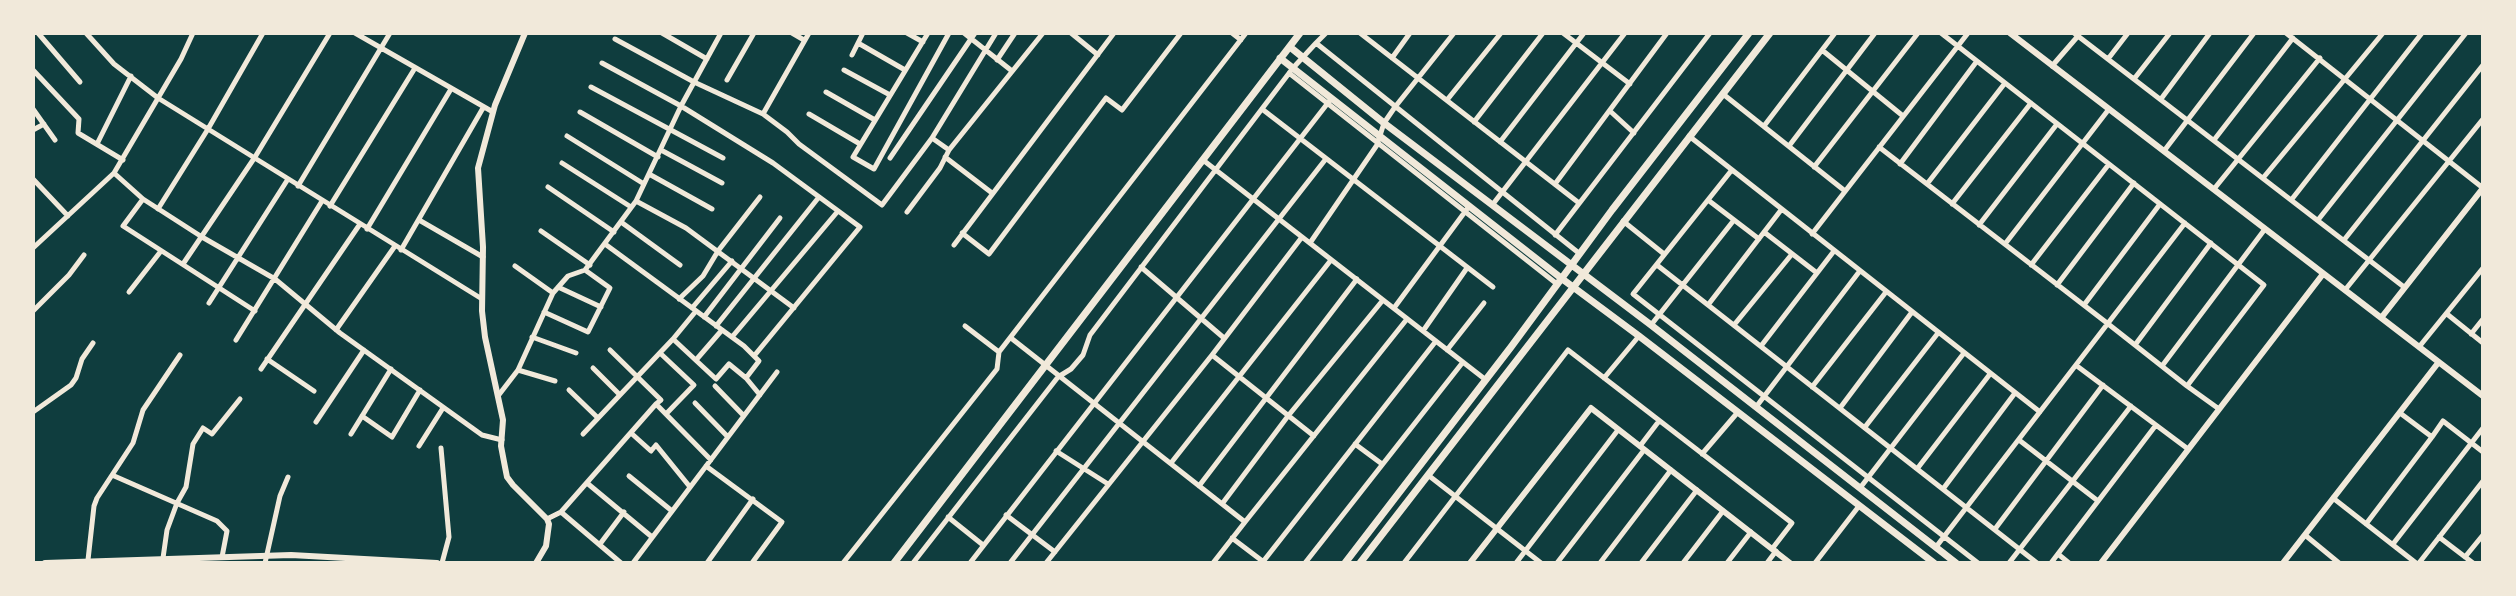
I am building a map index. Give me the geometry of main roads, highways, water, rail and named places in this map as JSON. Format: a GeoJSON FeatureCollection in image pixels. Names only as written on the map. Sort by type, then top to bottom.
{"type":"FeatureCollection","features":[{"type":"Feature","properties":{"kind":"main road"},"geometry":{"type":"LineString","coordinates":[[894,563],[1300,33]]}},
{"type":"Feature","properties":{"kind":"main road"},"geometry":{"type":"LineString","coordinates":[[1345,563],[1749,33]]}},
{"type":"Feature","properties":{"kind":"main road"},"geometry":{"type":"LineString","coordinates":[[1360,563],[1770,33]]}},
{"type":"Feature","properties":{"kind":"main road"},"geometry":{"type":"LineString","coordinates":[[1290,47],[1384,123],[1651,325],[1956,563]]}},
{"type":"Feature","properties":{"kind":"main road"},"geometry":{"type":"LineString","coordinates":[[1280,58],[1291,71],[1378,141],[1559,281],[1572,286],[1639,336],[1934,563]]}}]}
